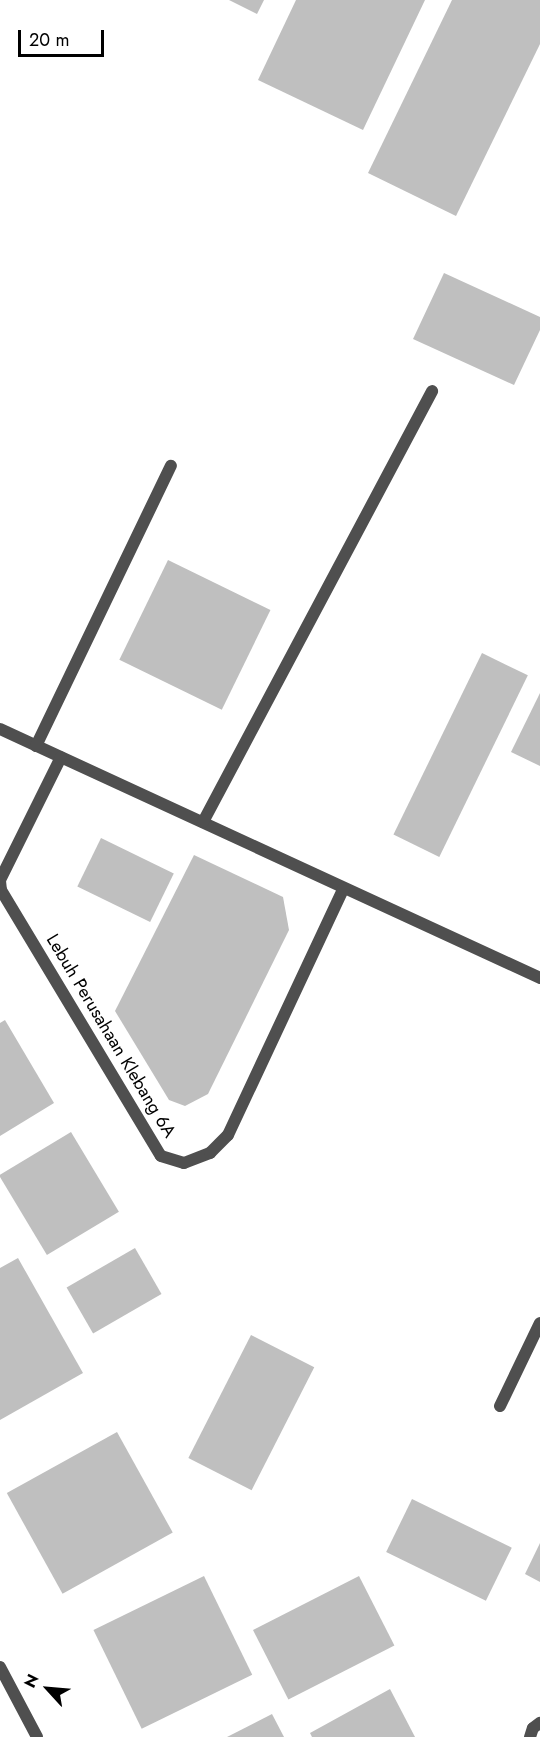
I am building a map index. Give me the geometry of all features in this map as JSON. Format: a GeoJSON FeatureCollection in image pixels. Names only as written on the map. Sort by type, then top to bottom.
{"type":"FeatureCollection","features":[{"type":"Feature","properties":{"kind":"street"},"geometry":{"type":"LineString","coordinates":[[203,822],[432,391]]}},
{"type":"Feature","properties":{"kind":"street"},"geometry":{"type":"LineString","coordinates":[[36,746],[171,466]]}},
{"type":"Feature","properties":{"kind":"street"},"geometry":{"type":"LineString","coordinates":[[0,729],[540,978]]}},
{"type":"Feature","properties":{"kind":"street","name":"Lebuh Perusahaan Klebang 6A"},"geometry":{"type":"LineString","coordinates":[[61,758],[0,880],[1,890],[161,1156],[184,1163],[210,1153],[228,1135],[343,889]]}},
{"type":"Feature","properties":{"kind":"street"},"geometry":{"type":"LineString","coordinates":[[500,1406],[540,1323]]}},
{"type":"Feature","properties":{"kind":"street"},"geometry":{"type":"LineString","coordinates":[[0,1667],[37,1737]]}},
{"type":"Feature","properties":{"kind":"street"},"geometry":{"type":"LineString","coordinates":[[530,1737],[533,1728],[540,1723]]}},
{"type":"Feature","properties":{"kind":"building"},"geometry":{"type":"Polygon","coordinates":[[[229,0],[264,0],[257,14],[229,0]]]}},
{"type":"Feature","properties":{"kind":"building"},"geometry":{"type":"Polygon","coordinates":[[[296,0],[425,0],[363,130],[258,80],[296,0]]]}},
{"type":"Feature","properties":{"kind":"building"},"geometry":{"type":"Polygon","coordinates":[[[452,0],[540,0],[540,44],[456,216],[368,173],[452,0]]]}},
{"type":"Feature","properties":{"kind":"building"},"geometry":{"type":"Polygon","coordinates":[[[444,273],[540,317],[540,330],[514,385],[413,339],[444,273]]]}},
{"type":"Feature","properties":{"kind":"building"},"geometry":{"type":"Polygon","coordinates":[[[168,560],[270,610],[222,710],[119,660],[168,560]]]}},
{"type":"Feature","properties":{"kind":"building"},"geometry":{"type":"Polygon","coordinates":[[[482,653],[528,675],[439,857],[393,835],[482,653]]]}},
{"type":"Feature","properties":{"kind":"building"},"geometry":{"type":"Polygon","coordinates":[[[540,693],[540,766],[511,752],[540,693]]]}},
{"type":"Feature","properties":{"kind":"building"},"geometry":{"type":"Polygon","coordinates":[[[101,838],[174,874],[150,922],[77,887],[101,838]]]}},
{"type":"Feature","properties":{"kind":"building"},"geometry":{"type":"Polygon","coordinates":[[[194,855],[283,897],[289,930],[208,1094],[185,1106],[169,1100],[115,1011],[194,855]]]}},
{"type":"Feature","properties":{"kind":"building"},"geometry":{"type":"Polygon","coordinates":[[[5,1020],[54,1103],[0,1136],[0,1023],[5,1020]]]}},
{"type":"Feature","properties":{"kind":"building"},"geometry":{"type":"Polygon","coordinates":[[[71,1132],[119,1212],[47,1255],[0,1175],[71,1132]]]}},
{"type":"Feature","properties":{"kind":"building"},"geometry":{"type":"Polygon","coordinates":[[[135,1248],[162,1294],[93,1333],[67,1288],[135,1248]]]}},
{"type":"Feature","properties":{"kind":"building"},"geometry":{"type":"Polygon","coordinates":[[[18,1258],[83,1373],[0,1420],[0,1268],[18,1258]]]}},
{"type":"Feature","properties":{"kind":"building"},"geometry":{"type":"Polygon","coordinates":[[[251,1335],[314,1367],[252,1490],[188,1458],[251,1335]]]}},
{"type":"Feature","properties":{"kind":"building"},"geometry":{"type":"Polygon","coordinates":[[[117,1432],[173,1533],[63,1594],[7,1493],[117,1432]]]}},
{"type":"Feature","properties":{"kind":"building"},"geometry":{"type":"Polygon","coordinates":[[[412,1499],[512,1548],[486,1601],[386,1552],[412,1499]]]}},
{"type":"Feature","properties":{"kind":"building"},"geometry":{"type":"Polygon","coordinates":[[[540,1543],[540,1582],[525,1574],[540,1543]]]}},
{"type":"Feature","properties":{"kind":"building"},"geometry":{"type":"Polygon","coordinates":[[[204,1576],[252,1675],[142,1729],[93,1630],[204,1576]]]}},
{"type":"Feature","properties":{"kind":"building"},"geometry":{"type":"Polygon","coordinates":[[[359,1576],[394,1645],[288,1700],[253,1630],[359,1576]]]}},
{"type":"Feature","properties":{"kind":"building"},"geometry":{"type":"Polygon","coordinates":[[[390,1689],[415,1737],[312,1737],[310,1733],[390,1689]]]}},
{"type":"Feature","properties":{"kind":"building"},"geometry":{"type":"Polygon","coordinates":[[[272,1714],[284,1737],[227,1737],[272,1714]]]}}]}
